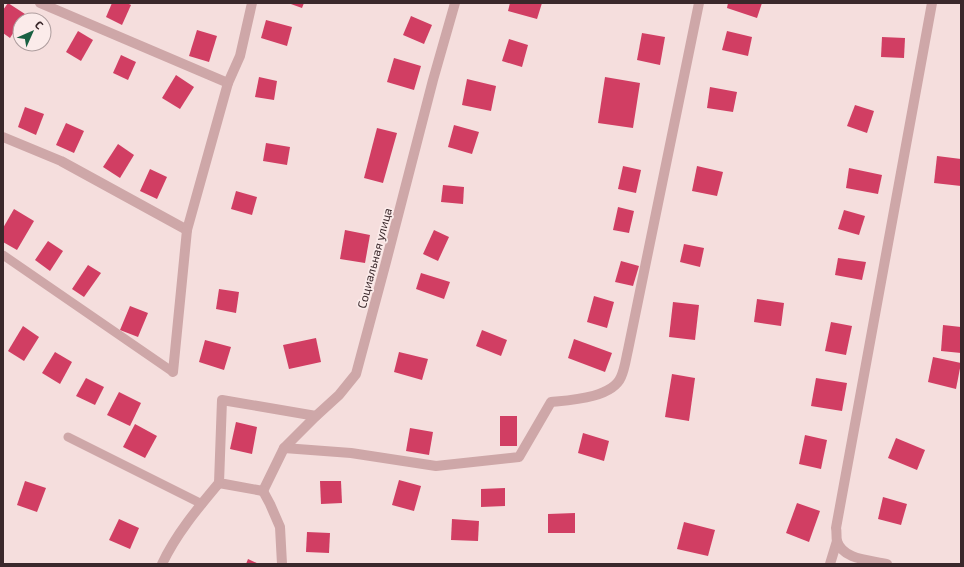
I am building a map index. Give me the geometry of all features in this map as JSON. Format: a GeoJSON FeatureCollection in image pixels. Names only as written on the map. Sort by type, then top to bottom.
{"type":"FeatureCollection","features":[{"type":"Feature","properties":{"kind":"street"},"geometry":{"type":"LineString","coordinates":[[40,3],[228,83]]}},
{"type":"Feature","properties":{"kind":"street"},"geometry":{"type":"LineString","coordinates":[[173,372],[187,230],[228,83],[240,56],[252,3]]}},
{"type":"Feature","properties":{"kind":"street","name":"Социальная улица"},"geometry":{"type":"LineString","coordinates":[[263,491],[284,448],[339,395],[356,374],[433,80],[455,3]]}},
{"type":"Feature","properties":{"kind":"street"},"geometry":{"type":"LineString","coordinates":[[284,448],[351,453],[436,466],[519,457],[551,402],[583,399],[608,391],[621,378],[632,334],[699,3]]}},
{"type":"Feature","properties":{"kind":"street"},"geometry":{"type":"LineString","coordinates":[[830,564],[837,540],[836,528],[932,3]]}},
{"type":"Feature","properties":{"kind":"street"},"geometry":{"type":"LineString","coordinates":[[3,137],[61,161],[187,230]]}},
{"type":"Feature","properties":{"kind":"street"},"geometry":{"type":"LineString","coordinates":[[162,564],[166,555],[202,504],[219,483],[222,400],[316,416]]}},
{"type":"Feature","properties":{"kind":"street"},"geometry":{"type":"LineString","coordinates":[[219,483],[263,491],[280,527],[282,564]]}},
{"type":"Feature","properties":{"kind":"street"},"geometry":{"type":"LineString","coordinates":[[837,540],[843,551],[854,557],[887,564]]}},
{"type":"Feature","properties":{"kind":"lane"},"geometry":{"type":"LineString","coordinates":[[3,255],[173,372]]}},
{"type":"Feature","properties":{"kind":"lane"},"geometry":{"type":"LineString","coordinates":[[68,437],[202,504]]}},
{"type":"Feature","properties":{"kind":"building"},"geometry":{"type":"Polygon","coordinates":[[[8,3],[22,12],[12,12],[12,35],[10,38],[3,33],[3,10],[8,3]]]}},
{"type":"Feature","properties":{"kind":"building"},"geometry":{"type":"Polygon","coordinates":[[[112,3],[127,3],[131,5],[122,25],[106,17],[112,3]]]}},
{"type":"Feature","properties":{"kind":"building"},"geometry":{"type":"Polygon","coordinates":[[[288,3],[304,3],[302,8],[288,3]]]}},
{"type":"Feature","properties":{"kind":"building"},"geometry":{"type":"Polygon","coordinates":[[[510,3],[542,3],[537,19],[508,11],[510,3]]]}},
{"type":"Feature","properties":{"kind":"building"},"geometry":{"type":"Polygon","coordinates":[[[728,3],[762,3],[757,18],[727,8],[728,3]]]}},
{"type":"Feature","properties":{"kind":"building"},"geometry":{"type":"Polygon","coordinates":[[[411,16],[432,25],[424,44],[403,35],[411,16]]]}},
{"type":"Feature","properties":{"kind":"building"},"geometry":{"type":"Polygon","coordinates":[[[266,20],[292,27],[287,46],[261,38],[266,20]]]}},
{"type":"Feature","properties":{"kind":"building"},"geometry":{"type":"Polygon","coordinates":[[[197,30],[217,36],[209,62],[189,56],[197,30]]]}},
{"type":"Feature","properties":{"kind":"building"},"geometry":{"type":"Polygon","coordinates":[[[78,31],[93,40],[81,61],[66,52],[78,31]]]}},
{"type":"Feature","properties":{"kind":"building"},"geometry":{"type":"Polygon","coordinates":[[[727,31],[752,37],[748,56],[722,50],[727,31]]]}},
{"type":"Feature","properties":{"kind":"building"},"geometry":{"type":"Polygon","coordinates":[[[642,33],[665,37],[660,65],[637,60],[642,33]]]}},
{"type":"Feature","properties":{"kind":"building"},"geometry":{"type":"Polygon","coordinates":[[[882,37],[905,38],[904,58],[881,57],[882,37]]]}},
{"type":"Feature","properties":{"kind":"building"},"geometry":{"type":"Polygon","coordinates":[[[509,39],[528,45],[522,67],[502,61],[509,39]]]}},
{"type":"Feature","properties":{"kind":"building"},"geometry":{"type":"Polygon","coordinates":[[[121,55],[136,62],[128,80],[113,73],[121,55]]]}},
{"type":"Feature","properties":{"kind":"building"},"geometry":{"type":"Polygon","coordinates":[[[394,58],[421,66],[414,90],[387,82],[394,58]]]}},
{"type":"Feature","properties":{"kind":"building"},"geometry":{"type":"Polygon","coordinates":[[[176,75],[194,87],[180,109],[162,98],[176,75]]]}},
{"type":"Feature","properties":{"kind":"building"},"geometry":{"type":"Polygon","coordinates":[[[259,77],[277,81],[274,100],[255,97],[259,77]]]}},
{"type":"Feature","properties":{"kind":"building"},"geometry":{"type":"Polygon","coordinates":[[[605,77],[640,83],[633,128],[598,123],[605,77]]]}},
{"type":"Feature","properties":{"kind":"building"},"geometry":{"type":"Polygon","coordinates":[[[467,79],[496,86],[491,111],[462,105],[467,79]]]}},
{"type":"Feature","properties":{"kind":"building"},"geometry":{"type":"Polygon","coordinates":[[[710,87],[737,92],[733,112],[707,108],[710,87]]]}},
{"type":"Feature","properties":{"kind":"building"},"geometry":{"type":"Polygon","coordinates":[[[855,105],[874,111],[867,133],[847,126],[855,105]]]}},
{"type":"Feature","properties":{"kind":"building"},"geometry":{"type":"Polygon","coordinates":[[[25,107],[44,114],[36,135],[18,127],[25,107]]]}},
{"type":"Feature","properties":{"kind":"building"},"geometry":{"type":"Polygon","coordinates":[[[66,123],[84,131],[74,153],[56,145],[66,123]]]}},
{"type":"Feature","properties":{"kind":"building"},"geometry":{"type":"Polygon","coordinates":[[[454,125],[479,132],[472,154],[448,147],[454,125]]]}},
{"type":"Feature","properties":{"kind":"building"},"geometry":{"type":"Polygon","coordinates":[[[377,128],[397,133],[383,183],[364,178],[377,128]]]}},
{"type":"Feature","properties":{"kind":"building"},"geometry":{"type":"Polygon","coordinates":[[[266,143],[290,147],[287,165],[263,161],[266,143]]]}},
{"type":"Feature","properties":{"kind":"building"},"geometry":{"type":"Polygon","coordinates":[[[118,144],[134,155],[120,178],[103,167],[118,144]]]}},
{"type":"Feature","properties":{"kind":"building"},"geometry":{"type":"Polygon","coordinates":[[[937,156],[961,159],[961,186],[934,183],[937,156]]]}},
{"type":"Feature","properties":{"kind":"building"},"geometry":{"type":"Polygon","coordinates":[[[623,166],[641,170],[636,193],[618,189],[623,166]]]}},
{"type":"Feature","properties":{"kind":"building"},"geometry":{"type":"Polygon","coordinates":[[[697,166],[723,172],[717,196],[692,191],[697,166]]]}},
{"type":"Feature","properties":{"kind":"building"},"geometry":{"type":"Polygon","coordinates":[[[849,168],[882,175],[878,194],[846,188],[849,168]]]}},
{"type":"Feature","properties":{"kind":"building"},"geometry":{"type":"Polygon","coordinates":[[[150,169],[167,177],[157,199],[140,191],[150,169]]]}},
{"type":"Feature","properties":{"kind":"building"},"geometry":{"type":"Polygon","coordinates":[[[443,185],[464,187],[463,204],[441,202],[443,185]]]}},
{"type":"Feature","properties":{"kind":"building"},"geometry":{"type":"Polygon","coordinates":[[[236,191],[257,197],[252,215],[231,209],[236,191]]]}},
{"type":"Feature","properties":{"kind":"building"},"geometry":{"type":"Polygon","coordinates":[[[618,207],[634,211],[629,233],[613,230],[618,207]]]}},
{"type":"Feature","properties":{"kind":"building"},"geometry":{"type":"Polygon","coordinates":[[[14,209],[34,221],[17,250],[3,242],[3,228],[14,209]]]}},
{"type":"Feature","properties":{"kind":"building"},"geometry":{"type":"Polygon","coordinates":[[[844,210],[865,216],[859,235],[838,229],[844,210]]]}},
{"type":"Feature","properties":{"kind":"building"},"geometry":{"type":"Polygon","coordinates":[[[345,230],[370,235],[365,263],[340,259],[345,230]]]}},
{"type":"Feature","properties":{"kind":"building"},"geometry":{"type":"Polygon","coordinates":[[[434,230],[449,237],[438,261],[423,254],[434,230]]]}},
{"type":"Feature","properties":{"kind":"building"},"geometry":{"type":"Polygon","coordinates":[[[48,241],[63,251],[50,271],[35,260],[48,241]]]}},
{"type":"Feature","properties":{"kind":"building"},"geometry":{"type":"Polygon","coordinates":[[[684,244],[704,248],[700,267],[680,262],[684,244]]]}},
{"type":"Feature","properties":{"kind":"building"},"geometry":{"type":"Polygon","coordinates":[[[838,258],[866,262],[862,280],[835,275],[838,258]]]}},
{"type":"Feature","properties":{"kind":"building"},"geometry":{"type":"Polygon","coordinates":[[[621,261],[639,266],[633,286],[615,282],[621,261]]]}},
{"type":"Feature","properties":{"kind":"building"},"geometry":{"type":"Polygon","coordinates":[[[88,265],[101,273],[84,297],[72,289],[88,265]]]}},
{"type":"Feature","properties":{"kind":"building"},"geometry":{"type":"Polygon","coordinates":[[[421,273],[450,282],[444,299],[416,289],[421,273]]]}},
{"type":"Feature","properties":{"kind":"building"},"geometry":{"type":"Polygon","coordinates":[[[219,289],[239,292],[236,313],[216,309],[219,289]]]}},
{"type":"Feature","properties":{"kind":"building"},"geometry":{"type":"Polygon","coordinates":[[[594,296],[614,302],[607,328],[587,322],[594,296]]]}},
{"type":"Feature","properties":{"kind":"building"},"geometry":{"type":"Polygon","coordinates":[[[757,299],[784,303],[781,326],[754,322],[757,299]]]}},
{"type":"Feature","properties":{"kind":"building"},"geometry":{"type":"Polygon","coordinates":[[[673,302],[699,305],[695,340],[669,337],[673,302]]]}},
{"type":"Feature","properties":{"kind":"building"},"geometry":{"type":"Polygon","coordinates":[[[130,306],[148,313],[138,337],[120,330],[130,306]]]}},
{"type":"Feature","properties":{"kind":"building"},"geometry":{"type":"Polygon","coordinates":[[[831,322],[852,326],[846,355],[825,351],[831,322]]]}},
{"type":"Feature","properties":{"kind":"building"},"geometry":{"type":"Polygon","coordinates":[[[943,325],[961,327],[961,353],[941,351],[943,325]]]}},
{"type":"Feature","properties":{"kind":"building"},"geometry":{"type":"Polygon","coordinates":[[[23,326],[39,337],[24,361],[8,351],[23,326]]]}},
{"type":"Feature","properties":{"kind":"building"},"geometry":{"type":"Polygon","coordinates":[[[482,330],[507,340],[501,356],[476,346],[482,330]]]}},
{"type":"Feature","properties":{"kind":"building"},"geometry":{"type":"Polygon","coordinates":[[[316,338],[321,362],[289,369],[283,345],[316,338]]]}},
{"type":"Feature","properties":{"kind":"building"},"geometry":{"type":"Polygon","coordinates":[[[574,339],[612,353],[605,372],[568,358],[574,339]]]}},
{"type":"Feature","properties":{"kind":"building"},"geometry":{"type":"Polygon","coordinates":[[[205,340],[231,347],[224,370],[199,362],[205,340]]]}},
{"type":"Feature","properties":{"kind":"building"},"geometry":{"type":"Polygon","coordinates":[[[55,352],[72,362],[60,384],[42,373],[55,352]]]}},
{"type":"Feature","properties":{"kind":"building"},"geometry":{"type":"Polygon","coordinates":[[[399,352],[428,359],[422,380],[394,372],[399,352]]]}},
{"type":"Feature","properties":{"kind":"building"},"geometry":{"type":"Polygon","coordinates":[[[933,357],[961,363],[956,389],[928,382],[933,357]]]}},
{"type":"Feature","properties":{"kind":"building"},"geometry":{"type":"Polygon","coordinates":[[[672,374],[695,378],[689,421],[665,417],[672,374]]]}},
{"type":"Feature","properties":{"kind":"building"},"geometry":{"type":"Polygon","coordinates":[[[86,378],[104,387],[95,405],[76,396],[86,378]]]}},
{"type":"Feature","properties":{"kind":"building"},"geometry":{"type":"Polygon","coordinates":[[[816,378],[847,383],[842,411],[811,406],[816,378]]]}},
{"type":"Feature","properties":{"kind":"building"},"geometry":{"type":"Polygon","coordinates":[[[119,392],[141,403],[130,426],[107,415],[119,392]]]}},
{"type":"Feature","properties":{"kind":"building"},"geometry":{"type":"Polygon","coordinates":[[[500,416],[517,416],[517,446],[500,446],[500,416]]]}},
{"type":"Feature","properties":{"kind":"building"},"geometry":{"type":"Polygon","coordinates":[[[236,422],[257,427],[252,454],[230,449],[236,422]]]}},
{"type":"Feature","properties":{"kind":"building"},"geometry":{"type":"Polygon","coordinates":[[[135,424],[157,436],[145,458],[123,447],[135,424]]]}},
{"type":"Feature","properties":{"kind":"building"},"geometry":{"type":"Polygon","coordinates":[[[410,428],[433,432],[429,455],[406,451],[410,428]]]}},
{"type":"Feature","properties":{"kind":"building"},"geometry":{"type":"Polygon","coordinates":[[[583,433],[609,441],[604,461],[578,453],[583,433]]]}},
{"type":"Feature","properties":{"kind":"building"},"geometry":{"type":"Polygon","coordinates":[[[805,435],[827,440],[821,469],[799,464],[805,435]]]}},
{"type":"Feature","properties":{"kind":"building"},"geometry":{"type":"Polygon","coordinates":[[[896,438],[925,450],[917,470],[888,458],[896,438]]]}},
{"type":"Feature","properties":{"kind":"building"},"geometry":{"type":"Polygon","coordinates":[[[399,480],[421,486],[414,511],[392,505],[399,480]]]}},
{"type":"Feature","properties":{"kind":"building"},"geometry":{"type":"Polygon","coordinates":[[[25,481],[46,488],[37,512],[17,505],[25,481]]]}},
{"type":"Feature","properties":{"kind":"building"},"geometry":{"type":"Polygon","coordinates":[[[320,481],[341,481],[342,503],[321,504],[320,481]]]}},
{"type":"Feature","properties":{"kind":"building"},"geometry":{"type":"Polygon","coordinates":[[[505,488],[505,506],[481,507],[481,489],[505,488]]]}},
{"type":"Feature","properties":{"kind":"building"},"geometry":{"type":"Polygon","coordinates":[[[883,497],[907,504],[901,525],[878,519],[883,497]]]}},
{"type":"Feature","properties":{"kind":"building"},"geometry":{"type":"Polygon","coordinates":[[[797,503],[820,511],[809,542],[786,533],[797,503]]]}},
{"type":"Feature","properties":{"kind":"building"},"geometry":{"type":"Polygon","coordinates":[[[575,513],[575,533],[548,533],[548,514],[575,513]]]}},
{"type":"Feature","properties":{"kind":"building"},"geometry":{"type":"Polygon","coordinates":[[[119,519],[139,528],[130,549],[109,540],[119,519]]]}},
{"type":"Feature","properties":{"kind":"building"},"geometry":{"type":"Polygon","coordinates":[[[452,519],[479,521],[478,541],[451,540],[452,519]]]}},
{"type":"Feature","properties":{"kind":"building"},"geometry":{"type":"Polygon","coordinates":[[[684,522],[715,530],[708,556],[677,549],[684,522]]]}},
{"type":"Feature","properties":{"kind":"building"},"geometry":{"type":"Polygon","coordinates":[[[307,532],[330,533],[329,553],[306,552],[307,532]]]}},
{"type":"Feature","properties":{"kind":"building"},"geometry":{"type":"Polygon","coordinates":[[[248,559],[259,564],[246,564],[248,559]]]}}]}
